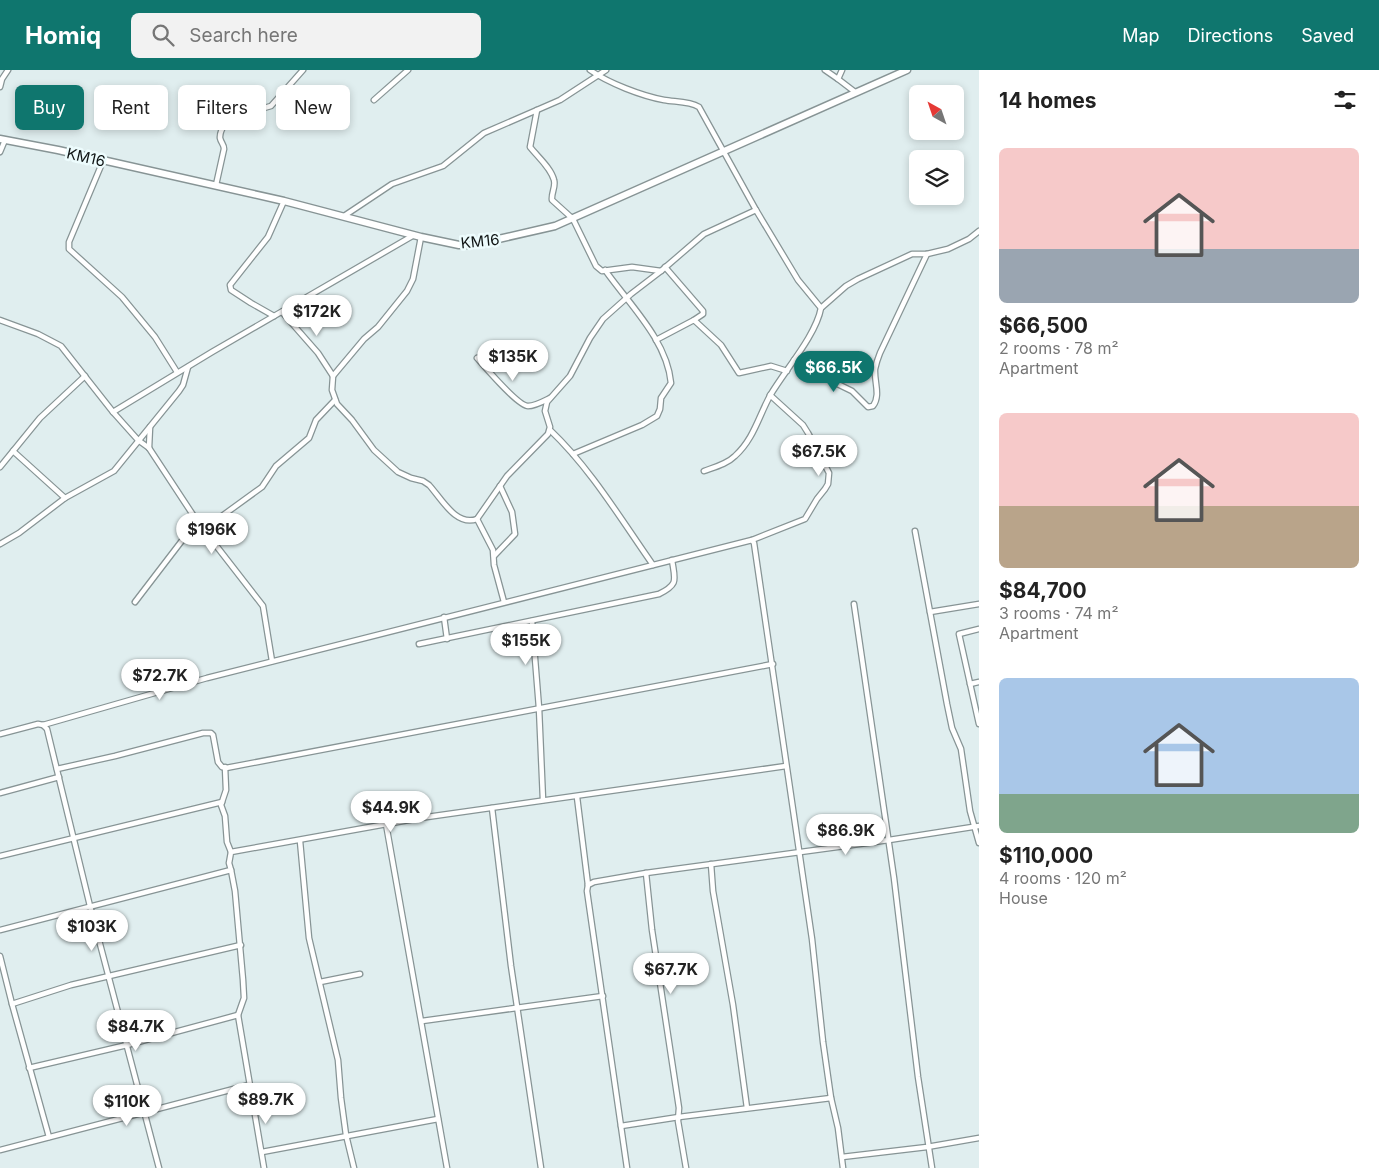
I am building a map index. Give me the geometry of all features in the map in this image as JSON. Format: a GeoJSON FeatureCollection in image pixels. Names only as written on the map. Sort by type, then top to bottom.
{"type":"FeatureCollection","features":[{"type":"Feature","properties":{"kind":"street"},"geometry":{"type":"LineString","coordinates":[[0,87],[2,79],[8,70]]}},
{"type":"Feature","properties":{"kind":"street"},"geometry":{"type":"LineString","coordinates":[[216,185],[224,149],[220,136],[222,129],[243,104],[264,108],[271,106],[303,70]]}},
{"type":"Feature","properties":{"kind":"street"},"geometry":{"type":"LineString","coordinates":[[374,100],[408,70]]}},
{"type":"Feature","properties":{"kind":"street"},"geometry":{"type":"LineString","coordinates":[[590,70],[598,76],[635,91],[663,100],[697,105],[798,280],[820,308]]}},
{"type":"Feature","properties":{"kind":"street"},"geometry":{"type":"LineString","coordinates":[[344,216],[392,184],[442,166],[484,133],[576,91],[606,70]]}},
{"type":"Feature","properties":{"kind":"street"},"geometry":{"type":"LineString","coordinates":[[825,70],[855,92]]}},
{"type":"Feature","properties":{"kind":"street"},"geometry":{"type":"LineString","coordinates":[[838,79],[842,70]]}},
{"type":"Feature","properties":{"kind":"street","name":"KM16"},"geometry":{"type":"LineString","coordinates":[[2,139],[216,185],[418,236],[459,245],[472,245],[555,226],[573,219],[907,70]]}},
{"type":"Feature","properties":{"kind":"street"},"geometry":{"type":"LineString","coordinates":[[537,110],[530,147],[554,178],[555,186],[551,197],[552,200],[573,219],[599,270],[632,268],[661,272]]}},
{"type":"Feature","properties":{"kind":"street"},"geometry":{"type":"LineString","coordinates":[[0,152],[2,139]]}},
{"type":"Feature","properties":{"kind":"street"},"geometry":{"type":"LineString","coordinates":[[103,161],[69,242],[69,249],[122,297],[155,337],[177,372]]}},
{"type":"Feature","properties":{"kind":"street"},"geometry":{"type":"LineString","coordinates":[[274,316],[251,304],[231,290],[230,285],[268,237],[284,201]]}},
{"type":"Feature","properties":{"kind":"street"},"geometry":{"type":"LineString","coordinates":[[652,565],[615,508],[573,454],[550,430],[545,410],[548,402],[570,376],[599,324],[626,298],[661,272],[704,234],[756,210]]}},
{"type":"Feature","properties":{"kind":"street"},"geometry":{"type":"LineString","coordinates":[[704,471],[728,462],[739,452],[753,433],[770,395],[812,330],[819,316],[820,308],[846,286],[858,279],[907,256],[927,254],[957,245],[979,231]]}},
{"type":"Feature","properties":{"kind":"street"},"geometry":{"type":"LineString","coordinates":[[114,412],[177,372],[418,236]]}},
{"type":"Feature","properties":{"kind":"street"},"geometry":{"type":"LineString","coordinates":[[418,236],[413,279],[407,291],[378,327],[364,338],[334,376],[332,390],[335,400],[367,442],[398,472],[424,481],[454,514],[469,522],[477,520],[506,476],[524,456],[543,440],[550,430]]}},
{"type":"Feature","properties":{"kind":"street"},"geometry":{"type":"LineString","coordinates":[[794,360],[814,373],[852,392],[868,407],[873,406],[876,402],[877,394],[875,370],[880,353],[927,254]]}},
{"type":"Feature","properties":{"kind":"street"},"geometry":{"type":"LineString","coordinates":[[656,340],[703,314],[703,311],[665,267]]}},
{"type":"Feature","properties":{"kind":"street"},"geometry":{"type":"LineString","coordinates":[[573,454],[642,425],[656,416],[660,410],[661,398],[671,384],[656,340],[604,270]]}},
{"type":"Feature","properties":{"kind":"street"},"geometry":{"type":"LineString","coordinates":[[282,312],[318,353],[334,376]]}},
{"type":"Feature","properties":{"kind":"street"},"geometry":{"type":"LineString","coordinates":[[0,320],[38,334],[61,346],[138,440],[149,448],[197,521],[262,606],[272,661]]}},
{"type":"Feature","properties":{"kind":"street"},"geometry":{"type":"LineString","coordinates":[[694,320],[720,345],[739,373],[771,366],[787,371]]}},
{"type":"Feature","properties":{"kind":"street"},"geometry":{"type":"LineString","coordinates":[[476,358],[514,398],[526,406],[552,398]]}},
{"type":"Feature","properties":{"kind":"street"},"geometry":{"type":"LineString","coordinates":[[0,544],[65,498],[109,475],[182,388],[188,367]]}},
{"type":"Feature","properties":{"kind":"street"},"geometry":{"type":"LineString","coordinates":[[0,467],[50,408],[85,376]]}},
{"type":"Feature","properties":{"kind":"street"},"geometry":{"type":"LineString","coordinates":[[0,734],[38,724],[43,725],[272,661],[752,540],[805,519],[817,499],[826,489],[829,478],[828,473],[803,425],[770,395]]}},
{"type":"Feature","properties":{"kind":"street"},"geometry":{"type":"LineString","coordinates":[[204,529],[262,487],[276,466],[309,438],[316,420],[335,400]]}},
{"type":"Feature","properties":{"kind":"street"},"geometry":{"type":"LineString","coordinates":[[149,448],[150,428]]}},
{"type":"Feature","properties":{"kind":"street"},"geometry":{"type":"LineString","coordinates":[[13,451],[65,498]]}},
{"type":"Feature","properties":{"kind":"street"},"geometry":{"type":"LineString","coordinates":[[494,556],[515,534],[512,512],[500,486]]}},
{"type":"Feature","properties":{"kind":"street"},"geometry":{"type":"LineString","coordinates":[[477,520],[491,544],[494,565],[504,602]]}},
{"type":"Feature","properties":{"kind":"street"},"geometry":{"type":"LineString","coordinates":[[134,602],[197,521]]}},
{"type":"Feature","properties":{"kind":"street"},"geometry":{"type":"LineString","coordinates":[[915,531],[933,636],[952,728],[961,749],[970,811],[977,826],[979,843]]}},
{"type":"Feature","properties":{"kind":"street"},"geometry":{"type":"LineString","coordinates":[[752,540],[773,664],[786,766],[800,852],[831,1098],[838,1128],[843,1168]]}},
{"type":"Feature","properties":{"kind":"street"},"geometry":{"type":"LineString","coordinates":[[419,644],[659,594],[670,589],[675,582],[672,560]]}},
{"type":"Feature","properties":{"kind":"street"},"geometry":{"type":"LineString","coordinates":[[854,604],[889,840],[927,1147],[932,1168]]}},
{"type":"Feature","properties":{"kind":"street"},"geometry":{"type":"LineString","coordinates":[[930,612],[979,604]]}},
{"type":"Feature","properties":{"kind":"street"},"geometry":{"type":"LineString","coordinates":[[444,618],[447,639]]}},
{"type":"Feature","properties":{"kind":"street"},"geometry":{"type":"LineString","coordinates":[[532,621],[539,708],[543,800]]}},
{"type":"Feature","properties":{"kind":"street"},"geometry":{"type":"LineString","coordinates":[[979,629],[959,634],[979,724]]}},
{"type":"Feature","properties":{"kind":"street"},"geometry":{"type":"LineString","coordinates":[[57,769],[203,733],[213,735],[218,762],[222,767],[226,767],[773,664]]}},
{"type":"Feature","properties":{"kind":"street"},"geometry":{"type":"LineString","coordinates":[[970,684],[979,682]]}},
{"type":"Feature","properties":{"kind":"street"},"geometry":{"type":"LineString","coordinates":[[43,725],[47,729],[90,906],[159,1168]]}},
{"type":"Feature","properties":{"kind":"street"},"geometry":{"type":"LineString","coordinates":[[231,852],[386,824],[786,766]]}},
{"type":"Feature","properties":{"kind":"street"},"geometry":{"type":"LineString","coordinates":[[226,767],[226,790],[221,807],[225,816],[227,842],[231,852],[229,863],[236,891],[241,945],[244,998],[238,1015],[264,1168]]}},
{"type":"Feature","properties":{"kind":"street"},"geometry":{"type":"LineString","coordinates":[[0,793],[59,777]]}},
{"type":"Feature","properties":{"kind":"street"},"geometry":{"type":"LineString","coordinates":[[577,797],[588,885],[587,891],[627,1168]]}},
{"type":"Feature","properties":{"kind":"street"},"geometry":{"type":"LineString","coordinates":[[0,856],[222,802]]}},
{"type":"Feature","properties":{"kind":"street"},"geometry":{"type":"LineString","coordinates":[[492,808],[517,1008],[541,1168]]}},
{"type":"Feature","properties":{"kind":"street"},"geometry":{"type":"LineString","coordinates":[[386,824],[447,1168]]}},
{"type":"Feature","properties":{"kind":"street"},"geometry":{"type":"LineString","coordinates":[[588,885],[594,882],[646,873],[977,826]]}},
{"type":"Feature","properties":{"kind":"street"},"geometry":{"type":"LineString","coordinates":[[300,841],[309,938],[338,1060],[346,1135],[354,1168]]}},
{"type":"Feature","properties":{"kind":"street"},"geometry":{"type":"LineString","coordinates":[[711,864],[713,891],[733,1005],[747,1108]]}},
{"type":"Feature","properties":{"kind":"street"},"geometry":{"type":"LineString","coordinates":[[0,930],[231,870]]}},
{"type":"Feature","properties":{"kind":"street"},"geometry":{"type":"LineString","coordinates":[[646,873],[652,930],[679,1108],[686,1168]]}},
{"type":"Feature","properties":{"kind":"street"},"geometry":{"type":"LineString","coordinates":[[12,1004],[71,985],[241,945]]}},
{"type":"Feature","properties":{"kind":"street"},"geometry":{"type":"LineString","coordinates":[[0,956],[49,1137]]}},
{"type":"Feature","properties":{"kind":"street"},"geometry":{"type":"LineString","coordinates":[[320,982],[360,974]]}},
{"type":"Feature","properties":{"kind":"street"},"geometry":{"type":"LineString","coordinates":[[422,1021],[602,996]]}},
{"type":"Feature","properties":{"kind":"street"},"geometry":{"type":"LineString","coordinates":[[29,1068],[238,1015]]}},
{"type":"Feature","properties":{"kind":"street"},"geometry":{"type":"LineString","coordinates":[[0,1150],[249,1085]]}},
{"type":"Feature","properties":{"kind":"street"},"geometry":{"type":"LineString","coordinates":[[621,1126],[831,1098]]}},
{"type":"Feature","properties":{"kind":"street"},"geometry":{"type":"LineString","coordinates":[[262,1152],[438,1119]]}},
{"type":"Feature","properties":{"kind":"street"},"geometry":{"type":"LineString","coordinates":[[842,1157],[927,1147],[979,1138]]}}]}
